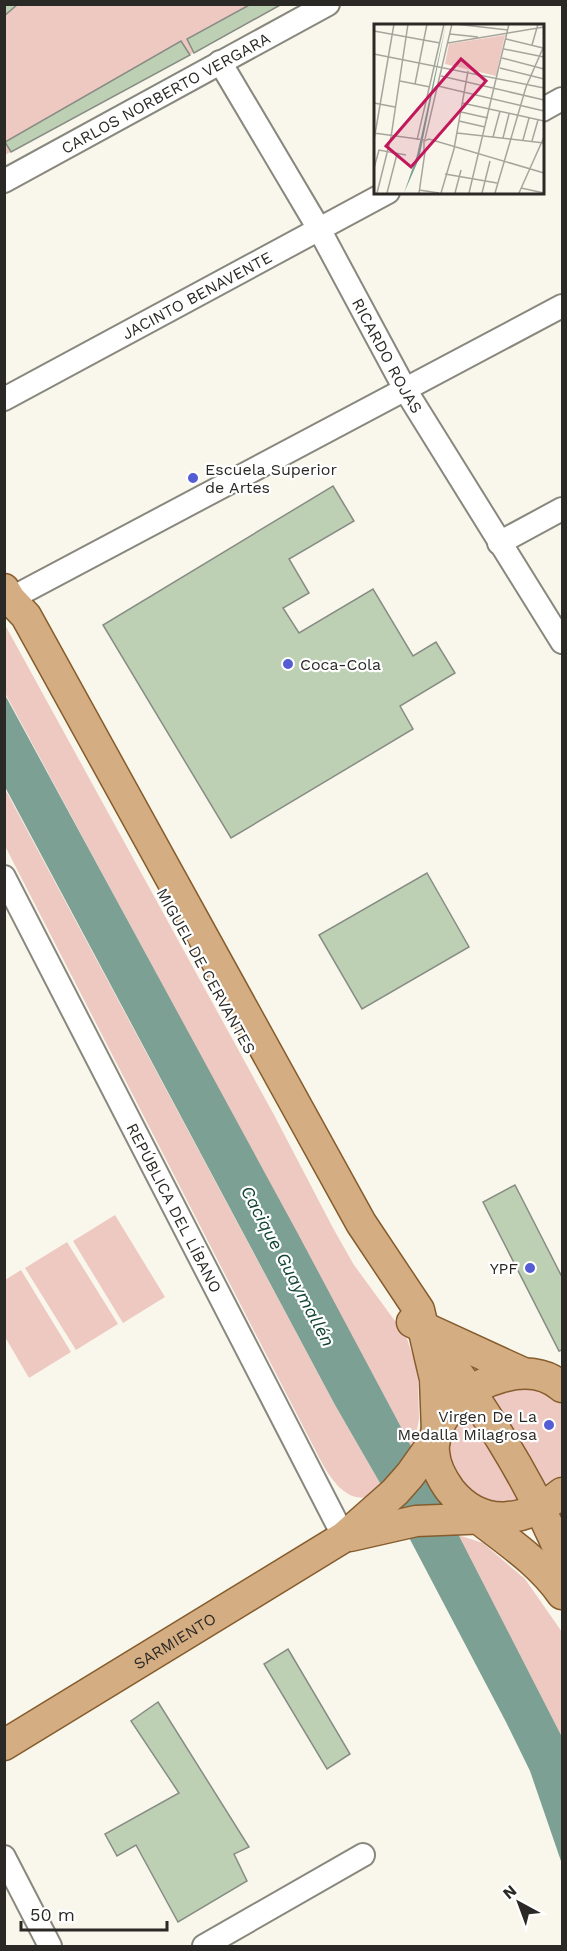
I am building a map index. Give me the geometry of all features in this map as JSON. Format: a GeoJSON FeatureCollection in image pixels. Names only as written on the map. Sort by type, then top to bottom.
{"type":"FeatureCollection","features":[{"type":"Feature","properties":{"kind":"main road","name":"MIGUEL DE CERVANTES"},"geometry":{"type":"LineString","coordinates":[[7,594],[26,616],[361,1222],[419,1310],[435,1379],[430,1445],[439,1472],[472,1517]]}},
{"type":"Feature","properties":{"kind":"main road","name":"MIGUEL DE CERVANTES"},"geometry":{"type":"LineString","coordinates":[[424,1327],[552,1500],[562,1557]]}},
{"type":"Feature","properties":{"kind":"main road"},"geometry":{"type":"LineString","coordinates":[[424,1327],[547,1378]]}},
{"type":"Feature","properties":{"kind":"main road"},"geometry":{"type":"LineString","coordinates":[[471,1390],[487,1382],[547,1378]]}},
{"type":"Feature","properties":{"kind":"main road","name":"SARMIENTO"},"geometry":{"type":"LineString","coordinates":[[4,1745],[344,1538],[395,1511],[406,1481],[450,1411],[471,1390]]}},
{"type":"Feature","properties":{"kind":"main road"},"geometry":{"type":"LineString","coordinates":[[395,1511],[416,1521],[513,1517],[552,1500]]}},
{"type":"Feature","properties":{"kind":"main road"},"geometry":{"type":"LineString","coordinates":[[472,1517],[531,1559],[562,1594]]}},
{"type":"Feature","properties":{"kind":"street","name":"CARLOS NORBERTO VERGARA"},"geometry":{"type":"LineString","coordinates":[[4,181],[328,4]]}},
{"type":"Feature","properties":{"kind":"street","name":"RICARDO ROJAS"},"geometry":{"type":"LineString","coordinates":[[220,62],[318,229],[406,391],[562,642]]}},
{"type":"Feature","properties":{"kind":"street"},"geometry":{"type":"LineString","coordinates":[[543,109],[562,99]]}},
{"type":"Feature","properties":{"kind":"street","name":"JACINTO BENAVENTE"},"geometry":{"type":"LineString","coordinates":[[4,399],[384,194]]}},
{"type":"Feature","properties":{"kind":"street"},"geometry":{"type":"LineString","coordinates":[[7,594],[406,391],[562,306]]}},
{"type":"Feature","properties":{"kind":"street"},"geometry":{"type":"LineString","coordinates":[[499,543],[562,509]]}},
{"type":"Feature","properties":{"kind":"street","name":"REPÚBLICA DEL LÍBANO"},"geometry":{"type":"LineString","coordinates":[[4,878],[344,1538]]}},
{"type":"Feature","properties":{"kind":"street"},"geometry":{"type":"LineString","coordinates":[[204,1947],[231,1940],[283,1902],[363,1855]]}},
{"type":"Feature","properties":{"kind":"street"},"geometry":{"type":"LineString","coordinates":[[4,1857],[50,1947]]}},
{"type":"Feature","properties":{"kind":"shaded area"},"geometry":{"type":"Polygon","coordinates":[[[5,5],[282,5],[5,155],[5,5]]]}},
{"type":"Feature","properties":{"kind":"shaded area"},"geometry":{"type":"Polygon","coordinates":[[[4,623],[273,1113],[333,1228],[354,1265],[406,1336],[415,1362],[418,1380],[419,1419],[413,1450],[5,693],[4,623]]]}},
{"type":"Feature","properties":{"kind":"shaded area"},"geometry":{"type":"Polygon","coordinates":[[[4,787],[335,1405],[384,1490],[369,1497],[356,1497],[345,1492],[327,1472],[5,846],[4,787]]]}},
{"type":"Feature","properties":{"kind":"shaded area"},"geometry":{"type":"Polygon","coordinates":[[[115,1215],[165,1297],[123,1323],[73,1241],[115,1215]]]}},
{"type":"Feature","properties":{"kind":"shaded area"},"geometry":{"type":"Polygon","coordinates":[[[67,1242],[118,1324],[76,1350],[25,1268],[67,1242]]]}},
{"type":"Feature","properties":{"kind":"shaded area"},"geometry":{"type":"Polygon","coordinates":[[[21,1270],[71,1352],[29,1378],[5,1337],[5,1280],[21,1270]]]}},
{"type":"Feature","properties":{"kind":"shaded area"},"geometry":{"type":"Polygon","coordinates":[[[520,1384],[562,1397],[562,1481],[546,1492],[487,1394],[520,1384]]]}},
{"type":"Feature","properties":{"kind":"shaded area"},"geometry":{"type":"Polygon","coordinates":[[[469,1406],[523,1501],[496,1502],[477,1497],[464,1488],[447,1464],[451,1432],[469,1406]]]}},
{"type":"Feature","properties":{"kind":"shaded area"},"geometry":{"type":"Polygon","coordinates":[[[458,1535],[483,1543],[525,1579],[562,1632],[562,1737],[458,1535]]]}},
{"type":"Feature","properties":{"kind":"water","name":"Cacique Guaymallén"},"geometry":{"type":"Polygon","coordinates":[[[4,693],[297,1232],[459,1536],[562,1737],[562,1864],[530,1771],[506,1722],[384,1490],[335,1405],[5,787],[4,693]]]}},
{"type":"Feature","properties":{"kind":"building"},"geometry":{"type":"Polygon","coordinates":[[[4,4],[18,4],[4,16],[4,4]]]}},
{"type":"Feature","properties":{"kind":"building"},"geometry":{"type":"Polygon","coordinates":[[[251,4],[282,4],[194,53],[187,39],[251,4]]]}},
{"type":"Feature","properties":{"kind":"building"},"geometry":{"type":"Polygon","coordinates":[[[181,41],[190,55],[11,152],[5,142],[181,41]]]}},
{"type":"Feature","properties":{"kind":"building","name":"Coca-Cola"},"geometry":{"type":"Polygon","coordinates":[[[333,486],[354,521],[289,559],[309,593],[283,608],[299,633],[373,589],[413,656],[436,642],[455,673],[400,706],[413,729],[231,838],[103,625],[333,486]]]}},
{"type":"Feature","properties":{"kind":"building"},"geometry":{"type":"Polygon","coordinates":[[[427,873],[469,947],[362,1009],[319,935],[427,873]]]}},
{"type":"Feature","properties":{"kind":"building"},"geometry":{"type":"Polygon","coordinates":[[[515,1185],[562,1277],[562,1350],[559,1351],[483,1202],[515,1185]]]}},
{"type":"Feature","properties":{"kind":"building"},"geometry":{"type":"Polygon","coordinates":[[[288,1649],[350,1754],[327,1769],[264,1664],[288,1649]]]}},
{"type":"Feature","properties":{"kind":"building"},"geometry":{"type":"Polygon","coordinates":[[[158,1702],[249,1847],[234,1854],[247,1881],[178,1922],[136,1845],[117,1856],[105,1834],[179,1793],[131,1721],[158,1702]]]}},
{"type":"Feature","properties":{"kind":"place","name":"Escuela Superior de Artes"},"geometry":{"type":"Point","coordinates":[193,478]}},
{"type":"Feature","properties":{"kind":"place","name":"Coca-Cola"},"geometry":{"type":"Point","coordinates":[288,664]}},
{"type":"Feature","properties":{"kind":"place","name":"YPF"},"geometry":{"type":"Point","coordinates":[530,1268]}},
{"type":"Feature","properties":{"kind":"place","name":"Virgen De La Medalla Milagrosa"},"geometry":{"type":"Point","coordinates":[549,1425]}}]}
